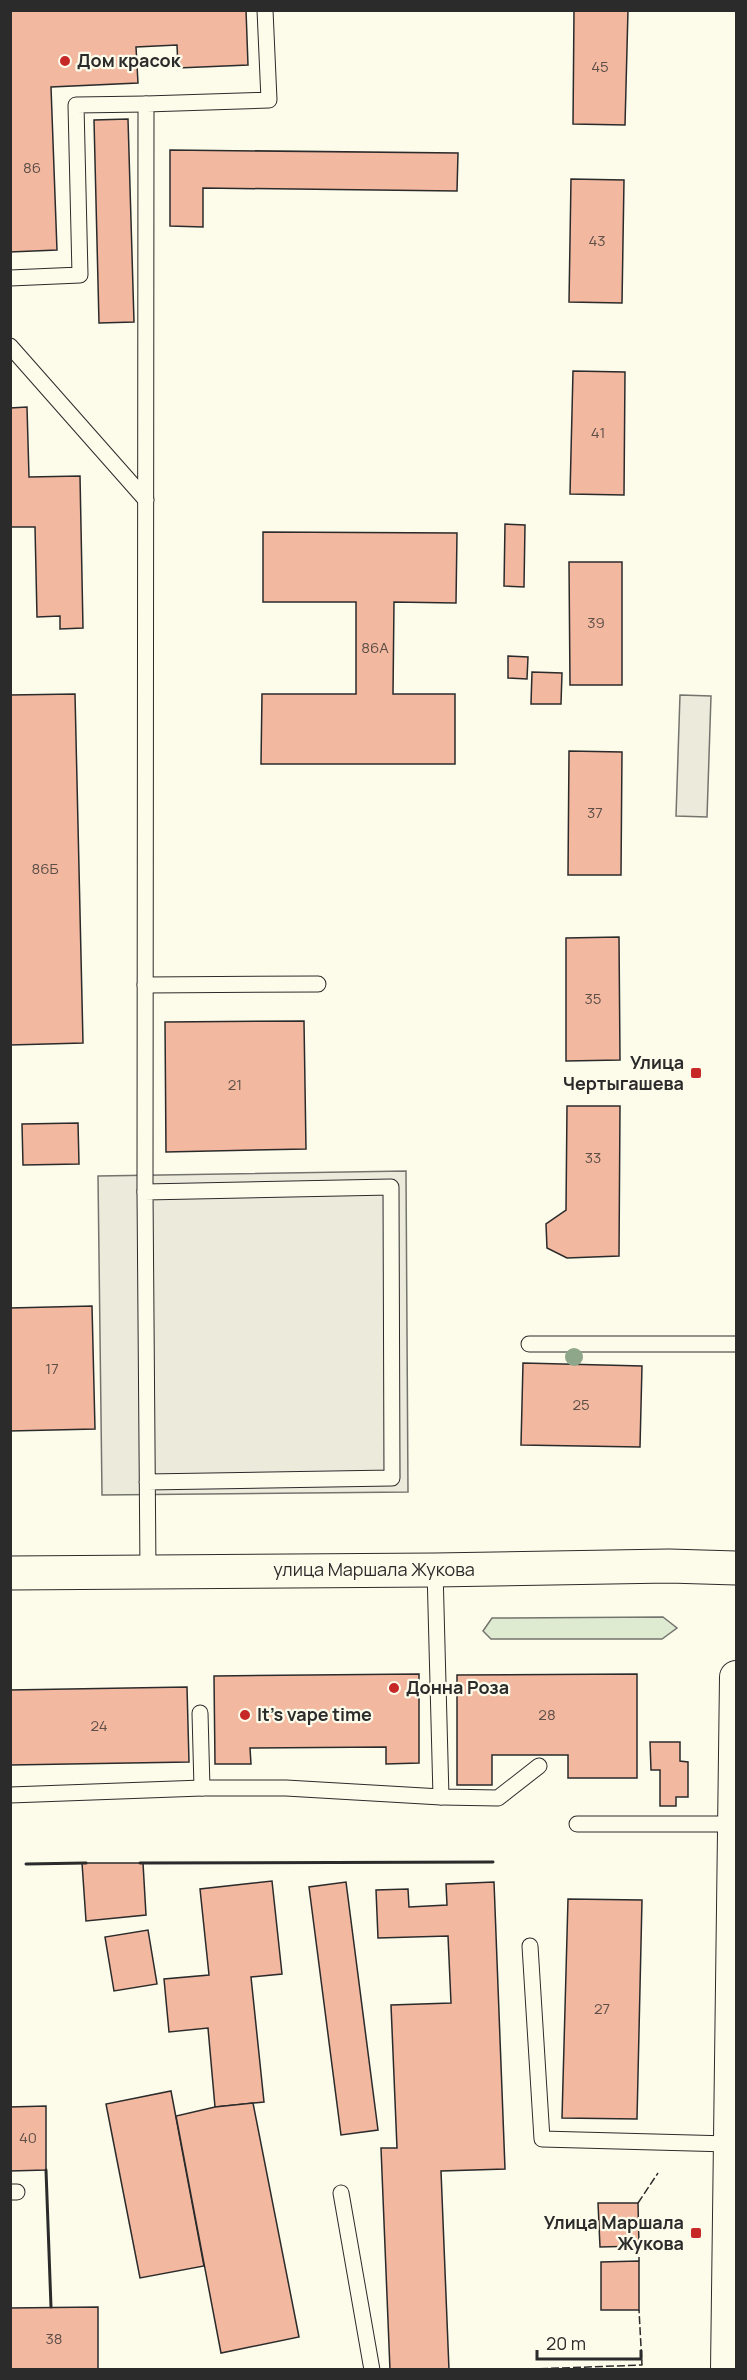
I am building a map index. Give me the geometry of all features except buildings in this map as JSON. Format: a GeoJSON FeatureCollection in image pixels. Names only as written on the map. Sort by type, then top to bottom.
{"type":"FeatureCollection","features":[{"type":"Feature","properties":{"kind":"main road","name":"улица Маршала Жукова"},"geometry":{"type":"LineString","coordinates":[[10,1573],[669,1566],[736,1568]]}},
{"type":"Feature","properties":{"kind":"street"},"geometry":{"type":"LineString","coordinates":[[727,2370],[736,1677]]}},
{"type":"Feature","properties":{"kind":"lane"},"geometry":{"type":"LineString","coordinates":[[10,278],[80,275],[76,105],[269,100],[266,10]]}},
{"type":"Feature","properties":{"kind":"lane"},"geometry":{"type":"LineString","coordinates":[[146,104],[145,1192],[148,1572]]}},
{"type":"Feature","properties":{"kind":"lane"},"geometry":{"type":"LineString","coordinates":[[10,346],[146,500]]}},
{"type":"Feature","properties":{"kind":"lane"},"geometry":{"type":"LineString","coordinates":[[145,985],[318,984]]}},
{"type":"Feature","properties":{"kind":"lane"},"geometry":{"type":"LineString","coordinates":[[145,1192],[391,1187],[392,1478],[147,1482]]}},
{"type":"Feature","properties":{"kind":"lane"},"geometry":{"type":"LineString","coordinates":[[529,1344],[736,1344]]}},
{"type":"Feature","properties":{"kind":"lane"},"geometry":{"type":"LineString","coordinates":[[435,1570],[441,1797]]}},
{"type":"Feature","properties":{"kind":"lane"},"geometry":{"type":"LineString","coordinates":[[200,1713],[202,1788]]}},
{"type":"Feature","properties":{"kind":"lane"},"geometry":{"type":"LineString","coordinates":[[10,1795],[202,1788],[286,1788],[498,1798],[539,1766]]}},
{"type":"Feature","properties":{"kind":"lane"},"geometry":{"type":"LineString","coordinates":[[577,1824],[734,1824]]}},
{"type":"Feature","properties":{"kind":"lane"},"geometry":{"type":"LineString","coordinates":[[530,1946],[542,2139],[729,2144]]}},
{"type":"Feature","properties":{"kind":"lane"},"geometry":{"type":"LineString","coordinates":[[341,2193],[372,2370]]}},
{"type":"Feature","properties":{"kind":"green space"},"geometry":{"type":"Polygon","coordinates":[[[663,1617],[677,1628],[662,1639],[491,1639],[483,1631],[492,1618],[663,1617]]]}},
{"type":"Feature","properties":{"kind":"shaded area"},"geometry":{"type":"Polygon","coordinates":[[[680,695],[711,696],[707,817],[676,816],[680,695]]]}},
{"type":"Feature","properties":{"kind":"shaded area"},"geometry":{"type":"Polygon","coordinates":[[[406,1171],[408,1492],[102,1495],[98,1176],[406,1171]]]}},
{"type":"Feature","properties":{"kind":"fence"},"geometry":{"type":"LineString","coordinates":[[638,2203],[658,2173]]}},
{"type":"Feature","properties":{"kind":"fence"},"geometry":{"type":"LineString","coordinates":[[639,2246],[639,2261]]}},
{"type":"Feature","properties":{"kind":"fence"},"geometry":{"type":"LineString","coordinates":[[507,2370],[642,2365],[639,2310]]}},
{"type":"Feature","properties":{"kind":"wall"},"geometry":{"type":"LineString","coordinates":[[140,1863],[493,1862]]}},
{"type":"Feature","properties":{"kind":"wall"},"geometry":{"type":"LineString","coordinates":[[26,1864],[86,1863]]}},
{"type":"Feature","properties":{"kind":"wall"},"geometry":{"type":"LineString","coordinates":[[46,2170],[51,2307]]}},
{"type":"Feature","properties":{"kind":"place","name":"Дом красок"},"geometry":{"type":"Point","coordinates":[65,61]}},
{"type":"Feature","properties":{"kind":"place","name":"Улица Чертыгашева"},"geometry":{"type":"Point","coordinates":[696,1073]}},
{"type":"Feature","properties":{"kind":"place","name":"Донна Роза"},"geometry":{"type":"Point","coordinates":[394,1688]}},
{"type":"Feature","properties":{"kind":"place","name":"It's vape time"},"geometry":{"type":"Point","coordinates":[245,1715]}},
{"type":"Feature","properties":{"kind":"place","name":"Улица Маршала Жукова"},"geometry":{"type":"Point","coordinates":[696,2233]}}]}
